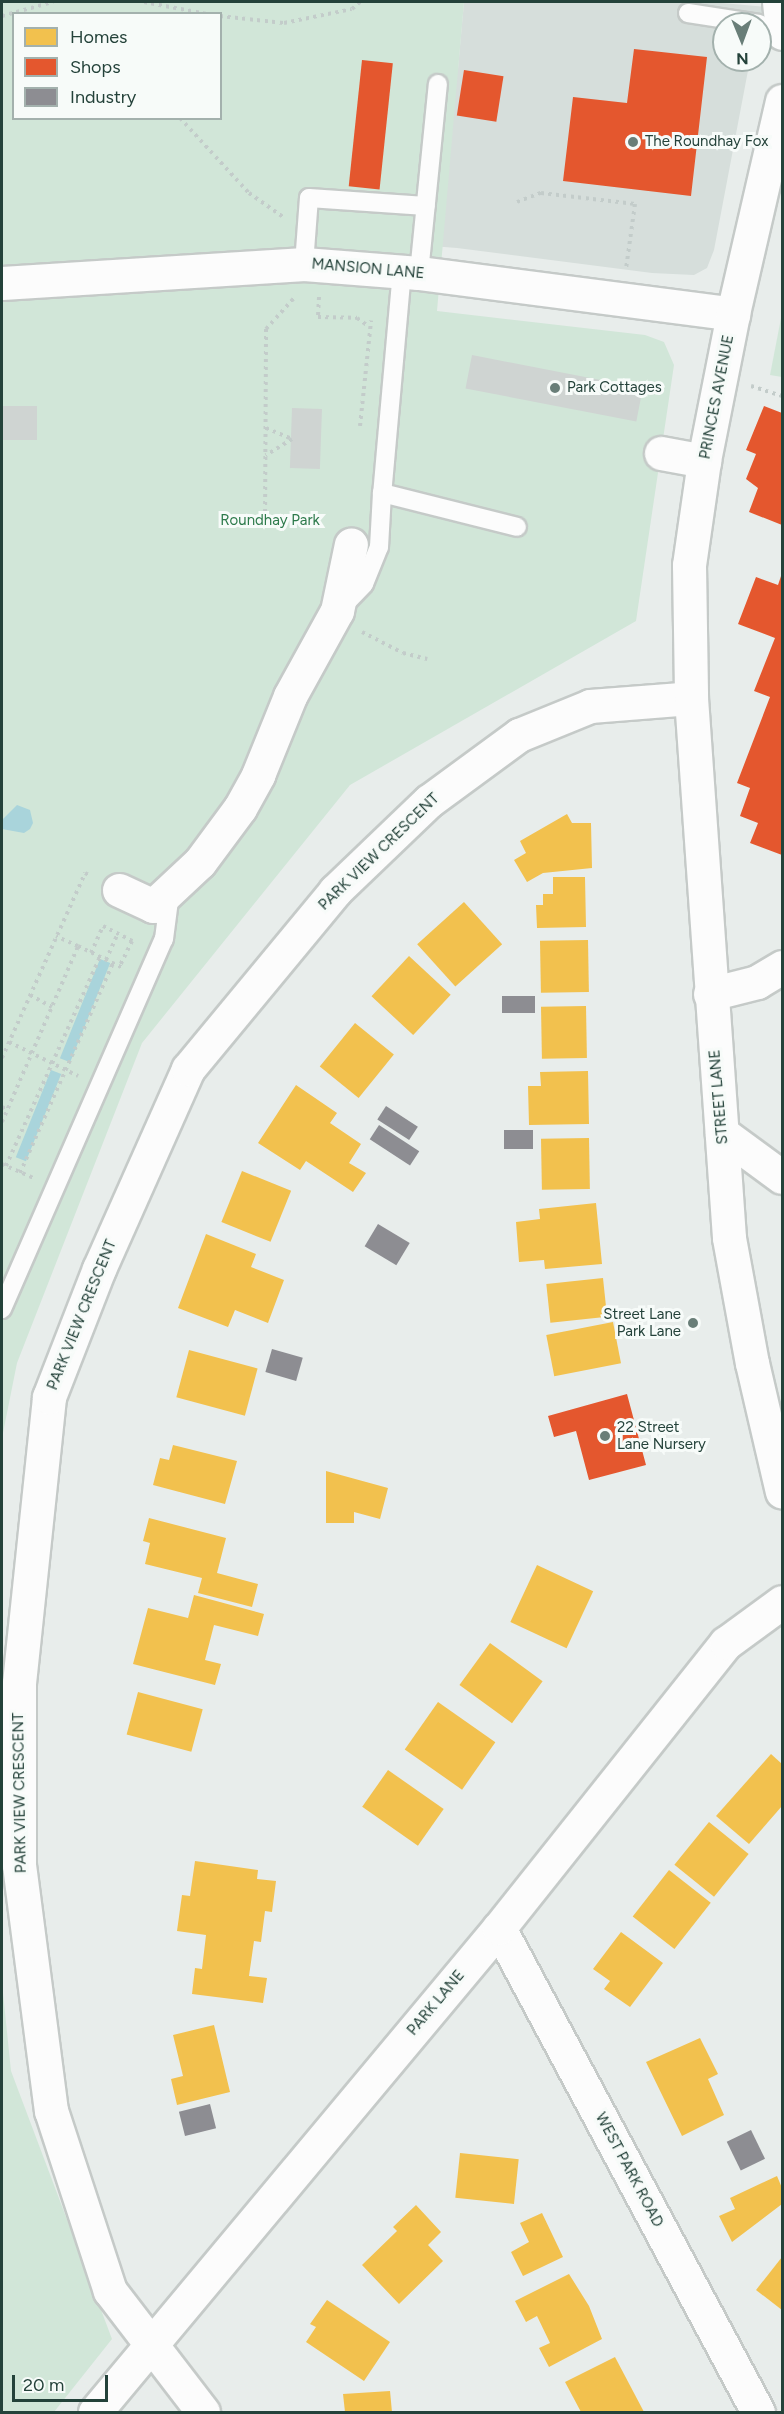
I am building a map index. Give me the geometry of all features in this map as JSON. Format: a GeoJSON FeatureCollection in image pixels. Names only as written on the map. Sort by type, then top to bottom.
{"type":"FeatureCollection","features":[{"type":"Feature","properties":{"kind":"street"},"geometry":{"type":"LineString","coordinates":[[779,2],[783,35]]}},
{"type":"Feature","properties":{"kind":"street","name":"PRINCES AVENUE"},"geometry":{"type":"LineString","coordinates":[[691,698],[689,564],[704,461],[733,314],[783,101]]}},
{"type":"Feature","properties":{"kind":"street","name":"MANSION LANE"},"geometry":{"type":"LineString","coordinates":[[2,283],[307,264],[411,272],[733,314]]}},
{"type":"Feature","properties":{"kind":"street"},"geometry":{"type":"LineString","coordinates":[[661,453],[704,461]]}},
{"type":"Feature","properties":{"kind":"street"},"geometry":{"type":"LineString","coordinates":[[119,890],[153,906],[170,893],[207,854],[240,808],[258,775],[290,696],[337,611],[351,544]]}},
{"type":"Feature","properties":{"kind":"street","name":"STREET LANE"},"geometry":{"type":"LineString","coordinates":[[691,698],[710,994],[729,1238],[752,1363],[783,1492]]}},
{"type":"Feature","properties":{"kind":"street","name":"PARK VIEW CRESCENT"},"geometry":{"type":"LineString","coordinates":[[203,2412],[150,2346],[110,2291],[51,2111],[19,1865],[19,1683],[49,1397],[99,1269],[188,1069],[335,891],[429,801],[519,735],[590,706],[691,698]]}},
{"type":"Feature","properties":{"kind":"street"},"geometry":{"type":"LineString","coordinates":[[710,994],[757,982],[783,967]]}},
{"type":"Feature","properties":{"kind":"street"},"geometry":{"type":"LineString","coordinates":[[722,1132],[783,1177]]}},
{"type":"Feature","properties":{"kind":"street","name":"PARK LANE"},"geometry":{"type":"LineString","coordinates":[[95,2412],[499,1928],[726,1642],[783,1602]]}},
{"type":"Feature","properties":{"kind":"street","name":"WEST PARK ROAD"},"geometry":{"type":"LineString","coordinates":[[499,1928],[758,2412]]}},
{"type":"Feature","properties":{"kind":"lane"},"geometry":{"type":"LineString","coordinates":[[688,14],[712,17]]}},
{"type":"Feature","properties":{"kind":"lane"},"geometry":{"type":"LineString","coordinates":[[337,611],[364,584],[379,547],[382,493],[411,272],[426,206],[438,84]]}},
{"type":"Feature","properties":{"kind":"lane"},"geometry":{"type":"LineString","coordinates":[[307,264],[309,198],[426,206]]}},
{"type":"Feature","properties":{"kind":"lane"},"geometry":{"type":"LineString","coordinates":[[382,493],[517,527]]}},
{"type":"Feature","properties":{"kind":"lane"},"geometry":{"type":"LineString","coordinates":[[2,1309],[164,939],[170,893]]}},
{"type":"Feature","properties":{"kind":"path"},"geometry":{"type":"LineString","coordinates":[[17,12],[53,2]]}},
{"type":"Feature","properties":{"kind":"path"},"geometry":{"type":"LineString","coordinates":[[144,2],[181,11]]}},
{"type":"Feature","properties":{"kind":"path"},"geometry":{"type":"LineString","coordinates":[[222,16],[284,23],[352,9],[360,2]]}},
{"type":"Feature","properties":{"kind":"path"},"geometry":{"type":"LineString","coordinates":[[181,120],[185,129],[266,208],[285,218],[308,218]]}},
{"type":"Feature","properties":{"kind":"path"},"geometry":{"type":"LineString","coordinates":[[517,202],[541,193],[635,204],[622,298]]}},
{"type":"Feature","properties":{"kind":"path"},"geometry":{"type":"LineString","coordinates":[[307,264],[318,316],[357,318],[368,326]]}},
{"type":"Feature","properties":{"kind":"path"},"geometry":{"type":"LineString","coordinates":[[265,527],[266,329],[295,296],[307,264]]}},
{"type":"Feature","properties":{"kind":"path"},"geometry":{"type":"LineString","coordinates":[[750,392],[751,386],[783,396]]}},
{"type":"Feature","properties":{"kind":"path"},"geometry":{"type":"LineString","coordinates":[[266,428],[292,440],[266,455]]}},
{"type":"Feature","properties":{"kind":"path"},"geometry":{"type":"LineString","coordinates":[[337,611],[359,630],[403,653],[427,659]]}},
{"type":"Feature","properties":{"kind":"path"},"geometry":{"type":"LineString","coordinates":[[2,1058],[85,873],[119,890]]}},
{"type":"Feature","properties":{"kind":"path"},"geometry":{"type":"LineString","coordinates":[[92,953],[103,926],[132,940],[120,966]]}},
{"type":"Feature","properties":{"kind":"path"},"geometry":{"type":"LineString","coordinates":[[2,1122],[78,946],[57,936]]}},
{"type":"Feature","properties":{"kind":"path"},"geometry":{"type":"LineString","coordinates":[[42,1182],[4,1165],[100,957]]}},
{"type":"Feature","properties":{"kind":"path"},"geometry":{"type":"LineString","coordinates":[[20,1173],[113,963]]}},
{"type":"Feature","properties":{"kind":"path"},"geometry":{"type":"LineString","coordinates":[[30,995],[52,1007]]}},
{"type":"Feature","properties":{"kind":"path"},"geometry":{"type":"LineString","coordinates":[[9,1042],[86,1079]]}},
{"type":"Feature","properties":{"kind":"path"},"geometry":{"type":"LineString","coordinates":[[2,1107],[7,1109]]}},
{"type":"Feature","properties":{"kind":"shaded area"},"geometry":{"type":"Polygon","coordinates":[[[464,2],[711,2],[768,7],[766,12],[712,12],[712,72],[748,72],[714,250],[707,268],[694,275],[652,273],[457,248],[303,236],[221,120],[222,118],[458,69],[464,2]]]}},
{"type":"Feature","properties":{"kind":"green space","name":"Roundhay Park"},"geometry":{"type":"Polygon","coordinates":[[[2,2],[464,2],[437,311],[645,335],[664,342],[674,365],[636,621],[350,785],[142,1043],[17,1363],[2,1438],[2,2]]]}},
{"type":"Feature","properties":{"kind":"green space"},"geometry":{"type":"Polygon","coordinates":[[[782,313],[782,377],[770,375],[782,313]]]}},
{"type":"Feature","properties":{"kind":"green space"},"geometry":{"type":"Polygon","coordinates":[[[2,1983],[11,2071],[112,2339],[54,2412],[2,2412],[2,1983]]]}},
{"type":"Feature","properties":{"kind":"water"},"geometry":{"type":"Polygon","coordinates":[[[17,805],[30,810],[33,823],[24,833],[2,829],[2,820],[17,805]]]}},
{"type":"Feature","properties":{"kind":"water"},"geometry":{"type":"Polygon","coordinates":[[[100,959],[110,963],[70,1062],[60,1058],[100,959]]]}},
{"type":"Feature","properties":{"kind":"water"},"geometry":{"type":"Polygon","coordinates":[[[51,1070],[61,1074],[26,1161],[16,1157],[51,1070]]]}},
{"type":"Feature","properties":{"kind":"building: Homes"},"geometry":{"type":"Polygon","coordinates":[[[567,814],[572,823],[591,823],[592,868],[543,873],[527,882],[514,860],[526,853],[520,841],[567,814]]]}},
{"type":"Feature","properties":{"kind":"building: Homes"},"geometry":{"type":"Polygon","coordinates":[[[553,877],[585,877],[586,927],[537,928],[536,905],[543,905],[543,894],[553,894],[553,877]]]}},
{"type":"Feature","properties":{"kind":"building: Homes"},"geometry":{"type":"Polygon","coordinates":[[[464,902],[502,944],[455,987],[417,944],[464,902]]]}},
{"type":"Feature","properties":{"kind":"building: Homes"},"geometry":{"type":"Polygon","coordinates":[[[588,940],[589,992],[541,993],[540,941],[588,940]]]}},
{"type":"Feature","properties":{"kind":"building: Homes"},"geometry":{"type":"Polygon","coordinates":[[[409,956],[451,995],[413,1035],[371,996],[409,956]]]}},
{"type":"Feature","properties":{"kind":"building: Homes"},"geometry":{"type":"Polygon","coordinates":[[[586,1006],[587,1058],[542,1059],[541,1007],[586,1006]]]}},
{"type":"Feature","properties":{"kind":"building: Homes"},"geometry":{"type":"Polygon","coordinates":[[[355,1023],[394,1054],[359,1098],[320,1067],[355,1023]]]}},
{"type":"Feature","properties":{"kind":"building: Homes"},"geometry":{"type":"Polygon","coordinates":[[[588,1071],[589,1124],[529,1125],[528,1086],[541,1086],[540,1072],[588,1071]]]}},
{"type":"Feature","properties":{"kind":"building: Homes"},"geometry":{"type":"Polygon","coordinates":[[[296,1085],[337,1113],[330,1123],[361,1144],[349,1163],[366,1173],[353,1192],[306,1161],[300,1170],[258,1143],[296,1085]]]}},
{"type":"Feature","properties":{"kind":"building: Homes"},"geometry":{"type":"Polygon","coordinates":[[[589,1138],[590,1189],[542,1190],[541,1139],[589,1138]]]}},
{"type":"Feature","properties":{"kind":"building: Homes"},"geometry":{"type":"Polygon","coordinates":[[[242,1171],[291,1191],[271,1242],[221,1222],[242,1171]]]}},
{"type":"Feature","properties":{"kind":"building: Homes"},"geometry":{"type":"Polygon","coordinates":[[[596,1203],[602,1264],[545,1269],[544,1260],[519,1262],[516,1222],[540,1219],[539,1209],[596,1203]]]}},
{"type":"Feature","properties":{"kind":"building: Homes"},"geometry":{"type":"Polygon","coordinates":[[[206,1234],[256,1254],[251,1267],[284,1280],[268,1323],[235,1310],[228,1327],[178,1308],[206,1234]]]}},
{"type":"Feature","properties":{"kind":"building: Homes"},"geometry":{"type":"Polygon","coordinates":[[[603,1278],[607,1317],[550,1323],[546,1284],[603,1278]]]}},
{"type":"Feature","properties":{"kind":"building: Homes"},"geometry":{"type":"Polygon","coordinates":[[[613,1322],[621,1363],[554,1376],[546,1335],[613,1322]]]}},
{"type":"Feature","properties":{"kind":"building: Homes"},"geometry":{"type":"Polygon","coordinates":[[[189,1350],[258,1368],[245,1416],[176,1397],[189,1350]]]}},
{"type":"Feature","properties":{"kind":"building: Homes"},"geometry":{"type":"Polygon","coordinates":[[[173,1445],[237,1461],[225,1504],[153,1485],[160,1458],[169,1460],[173,1445]]]}},
{"type":"Feature","properties":{"kind":"building: Homes"},"geometry":{"type":"Polygon","coordinates":[[[326,1471],[388,1488],[380,1519],[354,1512],[354,1523],[326,1523],[326,1471]]]}},
{"type":"Feature","properties":{"kind":"building: Homes"},"geometry":{"type":"Polygon","coordinates":[[[149,1518],[226,1538],[217,1573],[258,1584],[252,1607],[198,1593],[202,1578],[145,1564],[150,1543],[143,1541],[149,1518]]]}},
{"type":"Feature","properties":{"kind":"building: Homes"},"geometry":{"type":"Polygon","coordinates":[[[537,1565],[593,1591],[567,1648],[510,1622],[537,1565]]]}},
{"type":"Feature","properties":{"kind":"building: Homes"},"geometry":{"type":"Polygon","coordinates":[[[194,1595],[264,1614],[258,1636],[214,1625],[205,1660],[221,1664],[215,1685],[133,1664],[148,1608],[188,1618],[194,1595]]]}},
{"type":"Feature","properties":{"kind":"building: Homes"},"geometry":{"type":"Polygon","coordinates":[[[490,1643],[543,1681],[512,1723],[459,1685],[490,1643]]]}},
{"type":"Feature","properties":{"kind":"building: Homes"},"geometry":{"type":"Polygon","coordinates":[[[138,1692],[203,1709],[191,1752],[127,1735],[138,1692]]]}},
{"type":"Feature","properties":{"kind":"building: Homes"},"geometry":{"type":"Polygon","coordinates":[[[438,1702],[495,1742],[462,1790],[405,1750],[438,1702]]]}},
{"type":"Feature","properties":{"kind":"building: Homes"},"geometry":{"type":"Polygon","coordinates":[[[771,1754],[782,1764],[782,1806],[749,1844],[716,1816],[771,1754]]]}},
{"type":"Feature","properties":{"kind":"building: Homes"},"geometry":{"type":"Polygon","coordinates":[[[388,1770],[444,1809],[418,1846],[362,1807],[388,1770]]]}},
{"type":"Feature","properties":{"kind":"building: Homes"},"geometry":{"type":"Polygon","coordinates":[[[709,1822],[749,1854],[714,1897],[674,1865],[709,1822]]]}},
{"type":"Feature","properties":{"kind":"building: Homes"},"geometry":{"type":"Polygon","coordinates":[[[195,1861],[258,1870],[257,1879],[276,1881],[272,1912],[265,1911],[261,1942],[254,1941],[249,1976],[267,1978],[263,2003],[192,1994],[195,1968],[202,1969],[206,1935],[177,1931],[182,1895],[190,1896],[195,1861]]]}},
{"type":"Feature","properties":{"kind":"building: Homes"},"geometry":{"type":"Polygon","coordinates":[[[669,1870],[711,1903],[674,1949],[633,1916],[669,1870]]]}},
{"type":"Feature","properties":{"kind":"building: Homes"},"geometry":{"type":"Polygon","coordinates":[[[621,1932],[663,1963],[630,2007],[604,1989],[610,1981],[593,1969],[621,1932]]]}},
{"type":"Feature","properties":{"kind":"building: Homes"},"geometry":{"type":"Polygon","coordinates":[[[214,2025],[230,2092],[177,2105],[171,2079],[183,2076],[173,2035],[214,2025]]]}},
{"type":"Feature","properties":{"kind":"building: Homes"},"geometry":{"type":"Polygon","coordinates":[[[700,2038],[718,2074],[708,2079],[724,2115],[682,2136],[646,2062],[700,2038]]]}},
{"type":"Feature","properties":{"kind":"building: Homes"},"geometry":{"type":"Polygon","coordinates":[[[460,2153],[519,2159],[514,2204],[455,2198],[460,2153]]]}},
{"type":"Feature","properties":{"kind":"building: Homes"},"geometry":{"type":"Polygon","coordinates":[[[777,2176],[782,2188],[782,2204],[732,2242],[719,2216],[735,2209],[730,2198],[777,2176]]]}},
{"type":"Feature","properties":{"kind":"building: Homes"},"geometry":{"type":"Polygon","coordinates":[[[416,2205],[441,2232],[428,2245],[443,2261],[399,2304],[362,2265],[397,2231],[393,2227],[416,2205]]]}},
{"type":"Feature","properties":{"kind":"building: Homes"},"geometry":{"type":"Polygon","coordinates":[[[542,2213],[563,2257],[523,2276],[511,2252],[529,2242],[520,2223],[542,2213]]]}},
{"type":"Feature","properties":{"kind":"building: Homes"},"geometry":{"type":"Polygon","coordinates":[[[782,2257],[782,2310],[756,2290],[782,2257]]]}},
{"type":"Feature","properties":{"kind":"building: Homes"},"geometry":{"type":"Polygon","coordinates":[[[569,2274],[589,2306],[602,2339],[549,2367],[539,2348],[550,2343],[537,2316],[526,2322],[515,2301],[569,2274]]]}},
{"type":"Feature","properties":{"kind":"building: Homes"},"geometry":{"type":"Polygon","coordinates":[[[327,2300],[390,2342],[364,2381],[306,2342],[316,2327],[310,2324],[327,2300]]]}},
{"type":"Feature","properties":{"kind":"building: Homes"},"geometry":{"type":"Polygon","coordinates":[[[615,2357],[644,2412],[581,2412],[565,2382],[615,2357]]]}},
{"type":"Feature","properties":{"kind":"building: Homes"},"geometry":{"type":"Polygon","coordinates":[[[390,2391],[392,2412],[345,2412],[343,2394],[390,2391]]]}},
{"type":"Feature","properties":{"kind":"building: Shops","name":"The Roundhay Fox"},"geometry":{"type":"Polygon","coordinates":[[[634,49],[707,57],[691,196],[563,181],[573,97],[627,103],[634,49]]]}},
{"type":"Feature","properties":{"kind":"building: Shops"},"geometry":{"type":"Polygon","coordinates":[[[362,60],[393,63],[380,190],[349,186],[362,60]]]}},
{"type":"Feature","properties":{"kind":"building: Shops"},"geometry":{"type":"Polygon","coordinates":[[[464,70],[504,76],[496,122],[457,115],[464,70]]]}},
{"type":"Feature","properties":{"kind":"building: Shops"},"geometry":{"type":"Polygon","coordinates":[[[764,406],[782,413],[782,525],[749,512],[758,488],[746,479],[756,454],[746,450],[764,406]]]}},
{"type":"Feature","properties":{"kind":"building: Shops"},"geometry":{"type":"Polygon","coordinates":[[[782,573],[782,855],[750,843],[758,823],[740,816],[750,788],[737,783],[770,697],[754,691],[775,638],[738,624],[756,577],[778,585],[782,573]]]}},
{"type":"Feature","properties":{"kind":"building: Shops"},"geometry":{"type":"Polygon","coordinates":[[[627,1394],[646,1465],[589,1480],[576,1431],[554,1437],[548,1416],[627,1394]]]}},
{"type":"Feature","properties":{"kind":"building: Industry"},"geometry":{"type":"Polygon","coordinates":[[[502,996],[535,996],[535,1013],[502,1013],[502,996]]]}},
{"type":"Feature","properties":{"kind":"building: Industry"},"geometry":{"type":"Polygon","coordinates":[[[386,1106],[418,1127],[409,1140],[377,1119],[386,1106]]]}},
{"type":"Feature","properties":{"kind":"building: Industry"},"geometry":{"type":"Polygon","coordinates":[[[379,1125],[419,1151],[410,1165],[370,1139],[379,1125]]]}},
{"type":"Feature","properties":{"kind":"building: Industry"},"geometry":{"type":"Polygon","coordinates":[[[504,1130],[533,1130],[533,1149],[504,1149],[504,1130]]]}},
{"type":"Feature","properties":{"kind":"building: Industry"},"geometry":{"type":"Polygon","coordinates":[[[378,1224],[410,1243],[396,1265],[365,1246],[378,1224]]]}},
{"type":"Feature","properties":{"kind":"building: Industry"},"geometry":{"type":"Polygon","coordinates":[[[272,1349],[303,1358],[296,1381],[265,1372],[272,1349]]]}},
{"type":"Feature","properties":{"kind":"building: Industry"},"geometry":{"type":"Polygon","coordinates":[[[210,2104],[216,2128],[185,2136],[179,2112],[210,2104]]]}},
{"type":"Feature","properties":{"kind":"building: Industry"},"geometry":{"type":"Polygon","coordinates":[[[751,2130],[765,2159],[741,2171],[727,2142],[751,2130]]]}},
{"type":"Feature","properties":{"kind":"building: Other","name":"Park Cottages"},"geometry":{"type":"Polygon","coordinates":[[[472,355],[643,388],[636,422],[466,388],[472,355]]]}},
{"type":"Feature","properties":{"kind":"building: Other"},"geometry":{"type":"Polygon","coordinates":[[[2,406],[37,406],[37,440],[2,440],[2,406]]]}},
{"type":"Feature","properties":{"kind":"building: Other"},"geometry":{"type":"Polygon","coordinates":[[[292,408],[322,409],[320,469],[290,468],[292,408]]]}},
{"type":"Feature","properties":{"kind":"place","name":"The Roundhay Fox"},"geometry":{"type":"Point","coordinates":[633,142]}},
{"type":"Feature","properties":{"kind":"place","name":"Park Cottages"},"geometry":{"type":"Point","coordinates":[555,388]}},
{"type":"Feature","properties":{"kind":"place","name":"Street Lane Park Lane"},"geometry":{"type":"Point","coordinates":[693,1323]}},
{"type":"Feature","properties":{"kind":"place","name":"22 Street Lane Nursery"},"geometry":{"type":"Point","coordinates":[605,1436]}}]}
